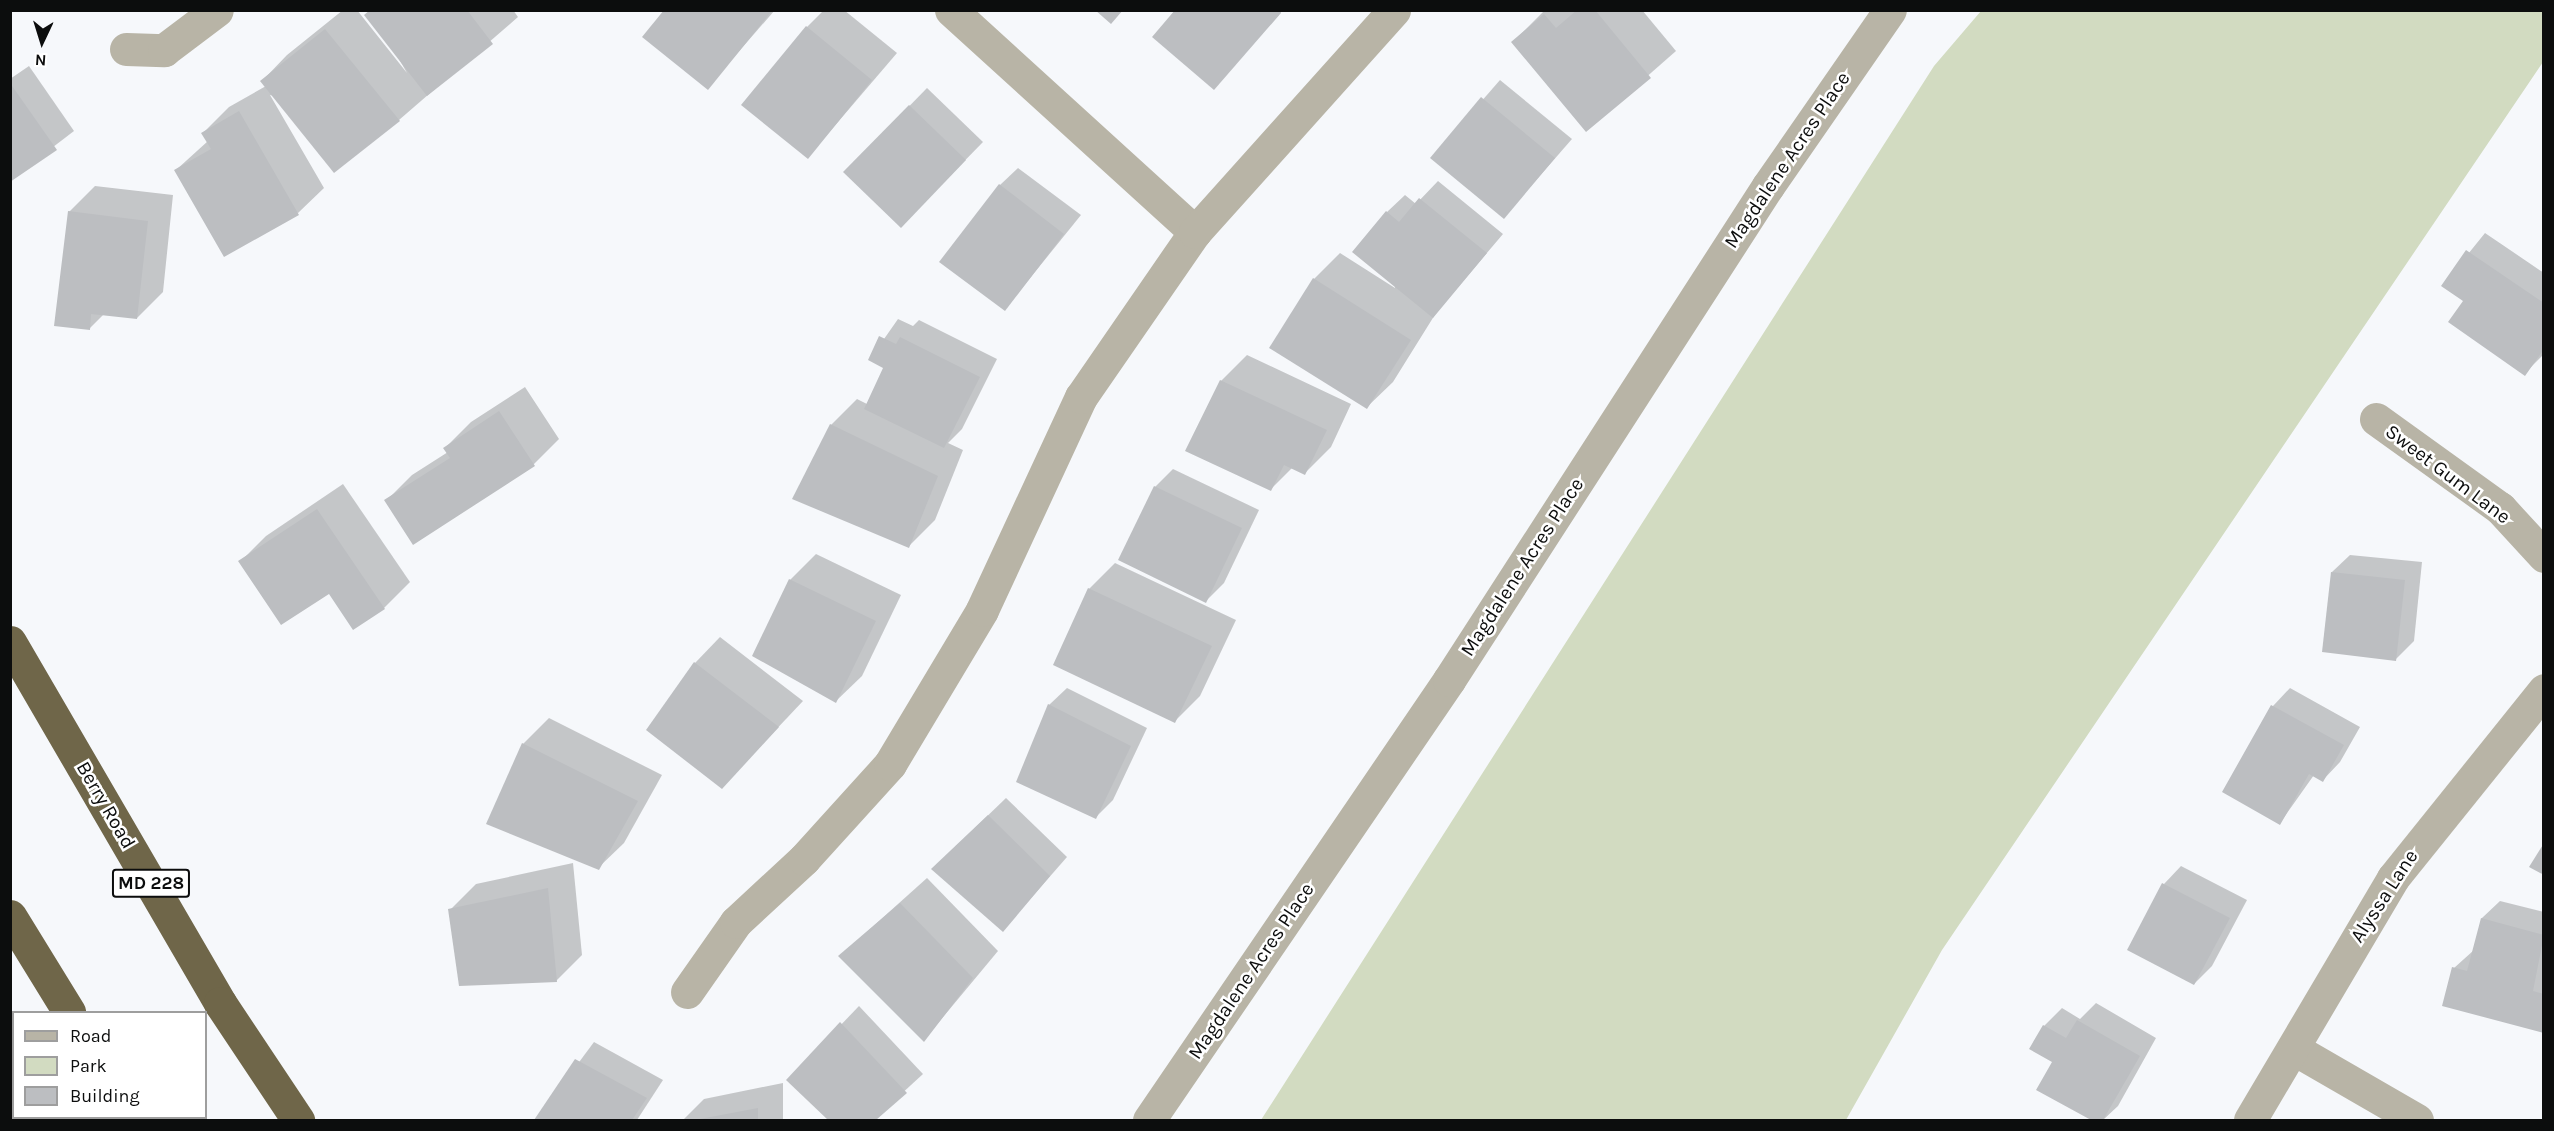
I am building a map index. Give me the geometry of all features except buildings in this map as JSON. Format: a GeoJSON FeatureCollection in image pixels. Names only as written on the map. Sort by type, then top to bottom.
{"type":"FeatureCollection","features":[{"type":"Feature","properties":{"kind":"highway","name":"Berry Road"},"geometry":{"type":"LineString","coordinates":[[10,642],[220,1003],[298,1120]]}},
{"type":"Feature","properties":{"kind":"highway"},"geometry":{"type":"LineString","coordinates":[[10,916],[68,1011]]}},
{"type":"Feature","properties":{"kind":"street"},"geometry":{"type":"LineString","coordinates":[[126,49],[164,50],[218,10]]}},
{"type":"Feature","properties":{"kind":"street"},"geometry":{"type":"LineString","coordinates":[[951,10],[1195,232]]}},
{"type":"Feature","properties":{"kind":"street"},"geometry":{"type":"LineString","coordinates":[[687,992],[736,922],[804,859],[890,764],[982,610],[1081,397],[1195,232],[1394,10]]}},
{"type":"Feature","properties":{"kind":"street","name":"Magdalene Acres Place"},"geometry":{"type":"LineString","coordinates":[[1149,1120],[1449,680],[1768,186],[1890,10]]}},
{"type":"Feature","properties":{"kind":"street","name":"Sweet Gum Lane"},"geometry":{"type":"LineString","coordinates":[[2376,419],[2500,508],[2544,556]]}},
{"type":"Feature","properties":{"kind":"street","name":"Alyssa Lane"},"geometry":{"type":"LineString","coordinates":[[2250,1120],[2393,878],[2544,690]]}},
{"type":"Feature","properties":{"kind":"street"},"geometry":{"type":"LineString","coordinates":[[2294,1049],[2417,1120]]}},
{"type":"Feature","properties":{"kind":"green space"},"geometry":{"type":"Polygon","coordinates":[[[1981,11],[2543,11],[2543,62],[1942,950],[1846,1120],[1261,1120],[1934,66],[1981,11]]]}}]}
